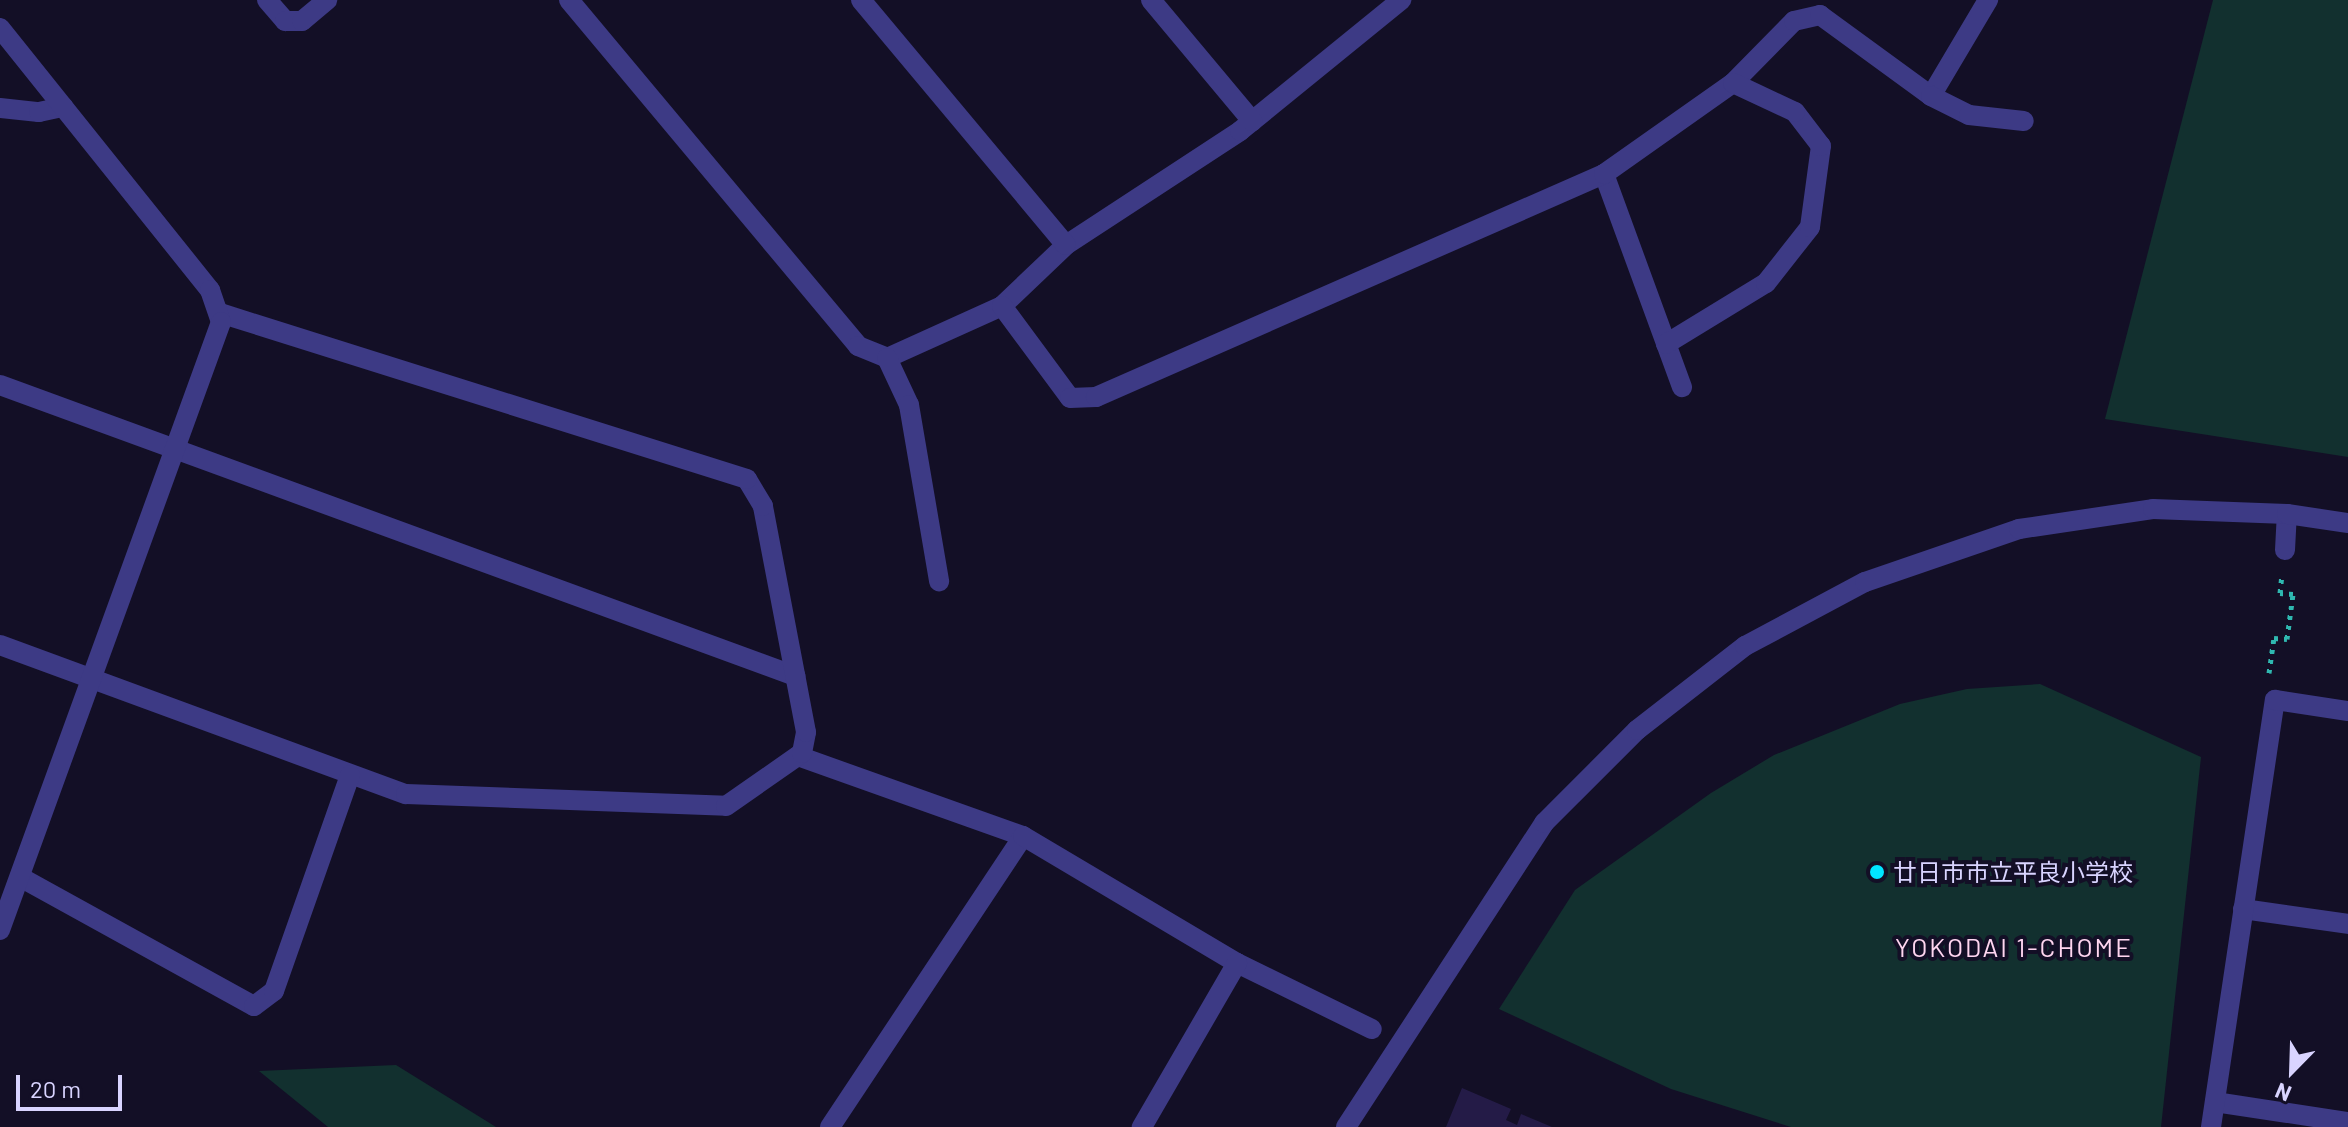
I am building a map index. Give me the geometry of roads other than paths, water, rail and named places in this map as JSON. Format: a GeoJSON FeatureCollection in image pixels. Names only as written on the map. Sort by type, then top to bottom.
{"type":"FeatureCollection","features":[{"type":"Feature","properties":{"kind":"street"},"geometry":{"type":"LineString","coordinates":[[267,0],[285,21],[302,21],[327,0]]}},
{"type":"Feature","properties":{"kind":"street"},"geometry":{"type":"LineString","coordinates":[[569,0],[858,346],[887,358],[909,405],[939,581]]}},
{"type":"Feature","properties":{"kind":"street"},"geometry":{"type":"LineString","coordinates":[[861,0],[1066,245]]}},
{"type":"Feature","properties":{"kind":"street"},"geometry":{"type":"LineString","coordinates":[[1151,0],[1252,121]]}},
{"type":"Feature","properties":{"kind":"street"},"geometry":{"type":"LineString","coordinates":[[887,358],[1002,306],[1066,245],[1252,121],[1401,0]]}},
{"type":"Feature","properties":{"kind":"street"},"geometry":{"type":"LineString","coordinates":[[1931,96],[1988,0]]}},
{"type":"Feature","properties":{"kind":"street"},"geometry":{"type":"LineString","coordinates":[[1002,306],[1070,398],[1096,397],[1604,174],[1733,83],[1794,21],[1820,15],[1931,96],[1969,115],[2024,121]]}},
{"type":"Feature","properties":{"kind":"street"},"geometry":{"type":"LineString","coordinates":[[0,28],[210,290],[220,313],[218,339],[0,930]]}},
{"type":"Feature","properties":{"kind":"street"},"geometry":{"type":"LineString","coordinates":[[1666,344],[1766,283],[1810,227],[1821,146],[1795,112],[1733,83]]}},
{"type":"Feature","properties":{"kind":"street"},"geometry":{"type":"LineString","coordinates":[[0,108],[39,112],[63,107]]}},
{"type":"Feature","properties":{"kind":"street"},"geometry":{"type":"LineString","coordinates":[[1604,174],[1682,387]]}},
{"type":"Feature","properties":{"kind":"street"},"geometry":{"type":"LineString","coordinates":[[0,645],[406,794],[716,807],[744,799],[798,756],[806,732],[763,506],[747,479],[220,313]]}},
{"type":"Feature","properties":{"kind":"street"},"geometry":{"type":"LineString","coordinates":[[0,385],[795,676]]}},
{"type":"Feature","properties":{"kind":"street"},"geometry":{"type":"LineString","coordinates":[[1346,1127],[1544,823],[1637,730],[1745,646],[1865,582],[2019,529],[2153,509],[2287,514],[2348,523]]}},
{"type":"Feature","properties":{"kind":"street"},"geometry":{"type":"LineString","coordinates":[[2285,550],[2287,514]]}},
{"type":"Feature","properties":{"kind":"street"},"geometry":{"type":"LineString","coordinates":[[2211,1127],[2275,700],[2348,711]]}},
{"type":"Feature","properties":{"kind":"street"},"geometry":{"type":"LineString","coordinates":[[798,756],[1023,836],[1237,963],[1372,1029]]}},
{"type":"Feature","properties":{"kind":"street"},"geometry":{"type":"LineString","coordinates":[[20,877],[254,1006],[274,991],[350,775]]}},
{"type":"Feature","properties":{"kind":"street"},"geometry":{"type":"LineString","coordinates":[[830,1127],[1023,836]]}},
{"type":"Feature","properties":{"kind":"street"},"geometry":{"type":"LineString","coordinates":[[2243,909],[2348,924]]}},
{"type":"Feature","properties":{"kind":"street"},"geometry":{"type":"LineString","coordinates":[[1142,1127],[1237,963]]}},
{"type":"Feature","properties":{"kind":"street"},"geometry":{"type":"LineString","coordinates":[[2215,1102],[2348,1122]]}},
{"type":"Feature","properties":{"kind":"place","name":"廿日市市立平良小学校"},"geometry":{"type":"Point","coordinates":[1877,872]}},
{"type":"Feature","properties":{"kind":"district","name":"YOKODAI 1-CHOME"},"geometry":{"type":"Point","coordinates":[2014,947]}}]}
